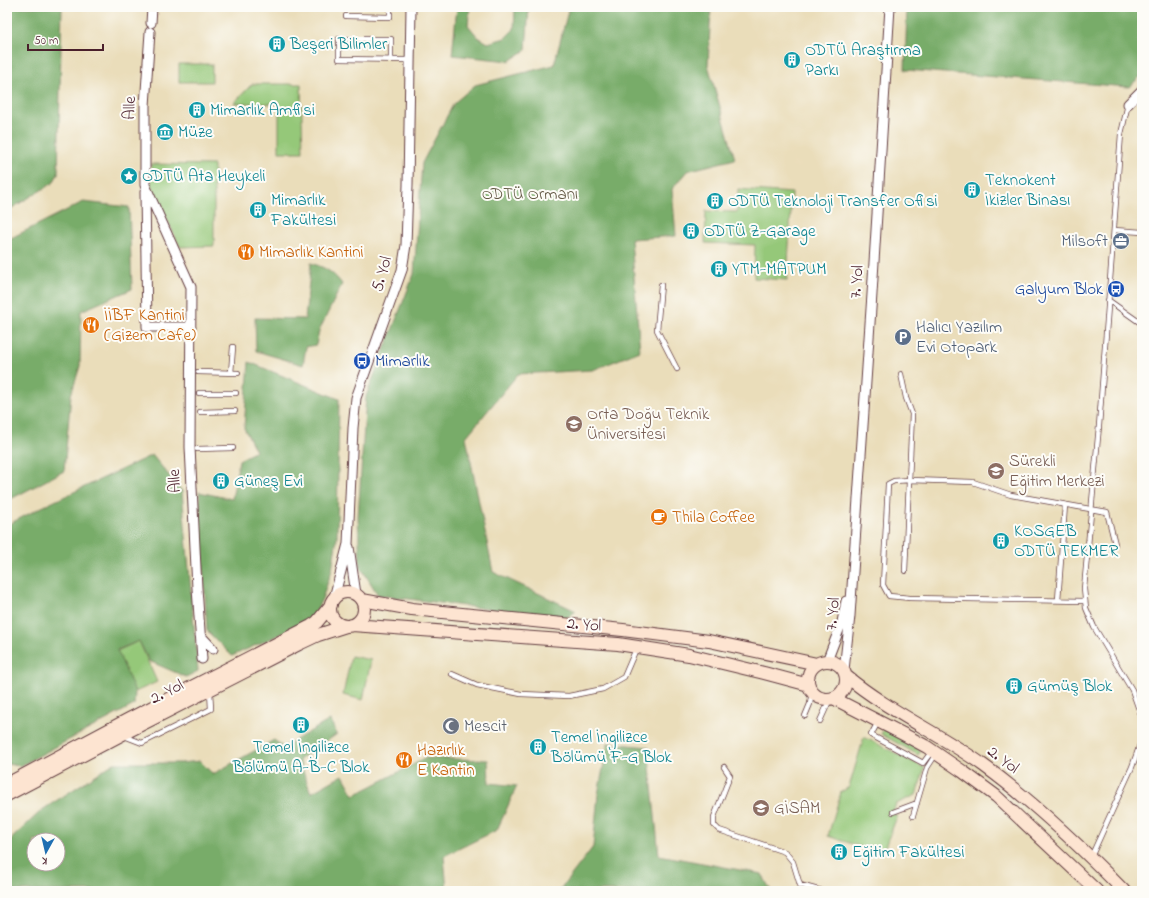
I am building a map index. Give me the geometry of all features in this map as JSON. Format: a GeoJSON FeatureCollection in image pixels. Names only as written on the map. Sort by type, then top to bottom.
{"type":"FeatureCollection","features":[{"type":"Feature","properties":{"kind":"street","name":"Alle"},"geometry":{"type":"LineString","coordinates":[[152,7],[145,106],[147,327],[191,326]]}},
{"type":"Feature","properties":{"kind":"street","name":"5. Yol"},"geometry":{"type":"LineString","coordinates":[[332,602],[348,544],[352,428],[356,398],[402,270],[406,245],[411,7]]}},
{"type":"Feature","properties":{"kind":"street","name":"7. Yol"},"geometry":{"type":"LineString","coordinates":[[845,673],[872,294],[890,7]]}},
{"type":"Feature","properties":{"kind":"street"},"geometry":{"type":"LineString","coordinates":[[1128,104],[1142,90]]}},
{"type":"Feature","properties":{"kind":"street","name":"Alle"},"geometry":{"type":"LineString","coordinates":[[145,188],[191,287],[190,447],[200,635],[203,656]]}},
{"type":"Feature","properties":{"kind":"street","name":"5. Yol"},"geometry":{"type":"LineString","coordinates":[[348,544],[359,597]]}},
{"type":"Feature","properties":{"kind":"street","name":"7. Yol"},"geometry":{"type":"LineString","coordinates":[[822,663],[842,622],[853,560]]}},
{"type":"Feature","properties":{"kind":"street","name":"2. Yol"},"geometry":{"type":"LineString","coordinates":[[7,784],[13,778],[152,713],[207,685],[311,626],[317,622],[332,602],[342,593],[352,592],[359,597],[412,609],[623,630],[709,641],[822,663],[834,662],[865,692],[939,736],[983,765],[1019,793],[1091,858],[1124,891]]}},
{"type":"Feature","properties":{"kind":"street","name":"2. Yol"},"geometry":{"type":"LineString","coordinates":[[207,685],[318,635],[357,623],[364,615],[365,610],[359,597]]}},
{"type":"Feature","properties":{"kind":"street"},"geometry":{"type":"LineString","coordinates":[[332,602],[330,610],[333,619],[341,625],[349,626]]}},
{"type":"Feature","properties":{"kind":"street","name":"2. Yol"},"geometry":{"type":"LineString","coordinates":[[349,626],[610,643],[689,655],[764,672],[811,688],[816,695],[821,698],[832,698],[879,721],[934,752],[996,796],[1097,891]]}},
{"type":"Feature","properties":{"kind":"street"},"geometry":{"type":"LineString","coordinates":[[200,635],[213,649]]}},
{"type":"Feature","properties":{"kind":"street"},"geometry":{"type":"LineString","coordinates":[[811,688],[810,673],[822,663]]}},
{"type":"Feature","properties":{"kind":"street"},"geometry":{"type":"LineString","coordinates":[[832,698],[842,691],[846,681],[845,673]]}},
{"type":"Feature","properties":{"kind":"street","name":"2. Yol"},"geometry":{"type":"LineString","coordinates":[[7,795],[121,735],[152,713]]}},
{"type":"Feature","properties":{"kind":"street"},"geometry":{"type":"LineString","coordinates":[[7,805],[22,790],[45,774]]}},
{"type":"Feature","properties":{"kind":"street"},"geometry":{"type":"LineString","coordinates":[[1080,874],[1091,858]]}},
{"type":"Feature","properties":{"kind":"lane"},"geometry":{"type":"LineString","coordinates":[[346,16],[390,17],[390,7]]}},
{"type":"Feature","properties":{"kind":"lane"},"geometry":{"type":"LineString","coordinates":[[391,60],[391,39],[338,39],[338,59],[391,60],[410,60]]}},
{"type":"Feature","properties":{"kind":"lane"},"geometry":{"type":"LineString","coordinates":[[1128,104],[1121,134],[1092,509],[1084,589],[1086,608],[1094,627],[1132,690],[1142,718]]}},
{"type":"Feature","properties":{"kind":"lane"},"geometry":{"type":"LineString","coordinates":[[1114,230],[1142,232]]}},
{"type":"Feature","properties":{"kind":"lane"},"geometry":{"type":"LineString","coordinates":[[661,285],[657,330],[677,369]]}},
{"type":"Feature","properties":{"kind":"lane"},"geometry":{"type":"LineString","coordinates":[[1108,300],[1142,324]]}},
{"type":"Feature","properties":{"kind":"lane"},"geometry":{"type":"LineString","coordinates":[[231,373],[233,347]]}},
{"type":"Feature","properties":{"kind":"lane"},"geometry":{"type":"LineString","coordinates":[[198,372],[238,373]]}},
{"type":"Feature","properties":{"kind":"lane"},"geometry":{"type":"LineString","coordinates":[[901,374],[906,398],[912,414],[905,571]]}},
{"type":"Feature","properties":{"kind":"lane"},"geometry":{"type":"LineString","coordinates":[[199,393],[236,393]]}},
{"type":"Feature","properties":{"kind":"lane"},"geometry":{"type":"LineString","coordinates":[[200,412],[235,411]]}},
{"type":"Feature","properties":{"kind":"lane"},"geometry":{"type":"LineString","coordinates":[[197,449],[233,448]]}},
{"type":"Feature","properties":{"kind":"lane"},"geometry":{"type":"LineString","coordinates":[[1085,600],[910,598],[889,596],[883,585],[888,484],[894,480],[973,482],[1011,495],[1107,512],[1115,544]]}},
{"type":"Feature","properties":{"kind":"lane"},"geometry":{"type":"LineString","coordinates":[[1058,600],[1065,505]]}},
{"type":"Feature","properties":{"kind":"lane"},"geometry":{"type":"LineString","coordinates":[[452,674],[477,685],[521,694],[569,696],[603,689],[624,677],[637,647]]}},
{"type":"Feature","properties":{"kind":"lane"},"geometry":{"type":"LineString","coordinates":[[121,735],[142,743],[211,709],[207,685]]}},
{"type":"Feature","properties":{"kind":"lane"},"geometry":{"type":"LineString","coordinates":[[805,716],[810,704],[811,688]]}},
{"type":"Feature","properties":{"kind":"lane"},"geometry":{"type":"LineString","coordinates":[[820,721],[832,698]]}},
{"type":"Feature","properties":{"kind":"lane"},"geometry":{"type":"LineString","coordinates":[[1091,858],[1132,768],[1142,739]]}},
{"type":"Feature","properties":{"kind":"lane"},"geometry":{"type":"LineString","coordinates":[[913,816],[927,768],[934,752]]}},
{"type":"Feature","properties":{"kind":"lane"},"geometry":{"type":"LineString","coordinates":[[724,767],[730,776],[714,817],[714,825],[718,830],[785,852],[793,862],[800,885],[822,891]]}},
{"type":"Feature","properties":{"kind":"lane"},"geometry":{"type":"LineString","coordinates":[[893,812],[917,803]]}},
{"type":"Feature","properties":{"kind":"green space"},"geometry":{"type":"Polygon","coordinates":[[[7,7],[62,7],[58,174],[53,183],[7,211],[7,7]]]}},
{"type":"Feature","properties":{"kind":"green space"},"geometry":{"type":"Polygon","coordinates":[[[457,7],[470,7],[468,25],[478,37],[488,43],[505,38],[514,29],[515,7],[529,7],[526,50],[509,61],[452,55],[457,7]]]}},
{"type":"Feature","properties":{"kind":"green space","name":"ODTÜ Ormanı"},"geometry":{"type":"Polygon","coordinates":[[[570,7],[711,7],[708,65],[735,159],[687,171],[672,189],[676,236],[631,239],[640,351],[593,370],[518,374],[466,437],[493,572],[576,611],[565,619],[378,595],[360,566],[358,517],[366,396],[414,274],[422,163],[454,103],[475,85],[554,65],[570,7]]]}},
{"type":"Feature","properties":{"kind":"green space"},"geometry":{"type":"Polygon","coordinates":[[[907,7],[1142,7],[1142,75],[1129,87],[905,70],[907,7]]]}},
{"type":"Feature","properties":{"kind":"green space"},"geometry":{"type":"Polygon","coordinates":[[[179,64],[212,64],[212,82],[179,82],[179,64]]]}},
{"type":"Feature","properties":{"kind":"green space"},"geometry":{"type":"Polygon","coordinates":[[[252,84],[301,84],[303,152],[279,152],[279,104],[234,103],[252,84]]]}},
{"type":"Feature","properties":{"kind":"green space"},"geometry":{"type":"Polygon","coordinates":[[[151,164],[214,165],[214,246],[180,247],[151,185],[151,164]]]}},
{"type":"Feature","properties":{"kind":"green space"},"geometry":{"type":"Polygon","coordinates":[[[738,189],[792,193],[787,280],[754,278],[755,245],[705,243],[706,211],[737,212],[738,189]]]}},
{"type":"Feature","properties":{"kind":"green space"},"geometry":{"type":"Polygon","coordinates":[[[83,202],[129,207],[132,289],[81,311],[80,366],[71,395],[64,471],[7,501],[7,240],[83,202]]]}},
{"type":"Feature","properties":{"kind":"green space"},"geometry":{"type":"Polygon","coordinates":[[[311,263],[328,270],[342,284],[319,331],[316,345],[306,347],[303,365],[256,351],[255,318],[305,319],[311,263]]]}},
{"type":"Feature","properties":{"kind":"green space"},"geometry":{"type":"Polygon","coordinates":[[[249,362],[339,399],[337,538],[332,570],[322,599],[316,611],[308,620],[294,628],[232,656],[207,631],[199,492],[232,499],[239,460],[256,451],[244,428],[249,362]]]}},
{"type":"Feature","properties":{"kind":"green space"},"geometry":{"type":"Polygon","coordinates":[[[152,455],[182,491],[198,671],[186,677],[149,661],[139,641],[117,650],[135,692],[134,705],[20,766],[7,764],[7,525],[152,455]]]}},
{"type":"Feature","properties":{"kind":"green space"},"geometry":{"type":"Polygon","coordinates":[[[139,641],[157,682],[135,692],[117,651],[139,641]]]}},
{"type":"Feature","properties":{"kind":"green space"},"geometry":{"type":"Polygon","coordinates":[[[351,656],[371,660],[363,700],[343,695],[351,656]]]}},
{"type":"Feature","properties":{"kind":"green space"},"geometry":{"type":"Polygon","coordinates":[[[330,720],[337,734],[299,760],[311,793],[343,775],[354,795],[426,758],[488,760],[489,783],[517,786],[497,830],[444,856],[447,891],[7,891],[7,843],[42,810],[114,763],[181,763],[200,761],[213,774],[274,740],[283,747],[330,720]]]}},
{"type":"Feature","properties":{"kind":"green space"},"geometry":{"type":"Polygon","coordinates":[[[884,729],[921,751],[918,755],[881,734],[884,729]]]}},
{"type":"Feature","properties":{"kind":"green space"},"geometry":{"type":"Polygon","coordinates":[[[864,737],[925,768],[916,795],[896,804],[893,812],[897,817],[882,854],[828,836],[841,792],[849,787],[864,737]]]}},
{"type":"Feature","properties":{"kind":"green space"},"geometry":{"type":"Polygon","coordinates":[[[608,743],[648,747],[659,855],[762,874],[771,891],[559,891],[593,847],[598,794],[608,743]]]}},
{"type":"Feature","properties":{"kind":"place","name":"Beşeri Bilimler"},"geometry":{"type":"Point","coordinates":[277,44]}},
{"type":"Feature","properties":{"kind":"place","name":"ODTÜ Araştırma Parkı"},"geometry":{"type":"Point","coordinates":[792,60]}},
{"type":"Feature","properties":{"kind":"place","name":"Mimarlık Amfisi"},"geometry":{"type":"Point","coordinates":[197,110]}},
{"type":"Feature","properties":{"kind":"place","name":"Müze"},"geometry":{"type":"Point","coordinates":[165,132]}},
{"type":"Feature","properties":{"kind":"place","name":"ODTÜ Ata Heykeli"},"geometry":{"type":"Point","coordinates":[129,176]}},
{"type":"Feature","properties":{"kind":"place","name":"Teknokent İkizler Binası"},"geometry":{"type":"Point","coordinates":[972,190]}},
{"type":"Feature","properties":{"kind":"place","name":"ODTÜ Teknoloji Transfer Ofisi"},"geometry":{"type":"Point","coordinates":[715,201]}},
{"type":"Feature","properties":{"kind":"place","name":"Mimarlık Fakültesi"},"geometry":{"type":"Point","coordinates":[258,210]}},
{"type":"Feature","properties":{"kind":"place","name":"ODTÜ Z-Garage"},"geometry":{"type":"Point","coordinates":[691,231]}},
{"type":"Feature","properties":{"kind":"place","name":"Milsoft"},"geometry":{"type":"Point","coordinates":[1121,241]}},
{"type":"Feature","properties":{"kind":"place","name":"Mimarlık Kantini"},"geometry":{"type":"Point","coordinates":[246,252]}},
{"type":"Feature","properties":{"kind":"place","name":"YTM-MATPUM"},"geometry":{"type":"Point","coordinates":[719,269]}},
{"type":"Feature","properties":{"kind":"place","name":"Galyum Blok"},"geometry":{"type":"Point","coordinates":[1116,289]}},
{"type":"Feature","properties":{"kind":"place","name":"İİBF Kantini (Gizem Cafe)"},"geometry":{"type":"Point","coordinates":[91,325]}},
{"type":"Feature","properties":{"kind":"place","name":"Halıcı Yazılım Evi Otopark"},"geometry":{"type":"Point","coordinates":[903,337]}},
{"type":"Feature","properties":{"kind":"place","name":"Mimarlık"},"geometry":{"type":"Point","coordinates":[362,361]}},
{"type":"Feature","properties":{"kind":"place","name":"Orta Doğu Teknik Üniversitesi"},"geometry":{"type":"Point","coordinates":[574,424]}},
{"type":"Feature","properties":{"kind":"place","name":"Sürekli Eğitim Merkezi"},"geometry":{"type":"Point","coordinates":[996,471]}},
{"type":"Feature","properties":{"kind":"place","name":"Güneş Evi"},"geometry":{"type":"Point","coordinates":[221,481]}},
{"type":"Feature","properties":{"kind":"place","name":"Thila Coffee"},"geometry":{"type":"Point","coordinates":[659,517]}},
{"type":"Feature","properties":{"kind":"place","name":"KOSGEB ODTÜ TEKMER"},"geometry":{"type":"Point","coordinates":[1001,541]}},
{"type":"Feature","properties":{"kind":"place","name":"Gümüş Blok"},"geometry":{"type":"Point","coordinates":[1014,686]}},
{"type":"Feature","properties":{"kind":"place","name":"Temel İngilizce Bölümü A-B-C Blok"},"geometry":{"type":"Point","coordinates":[301,725]}},
{"type":"Feature","properties":{"kind":"place","name":"Mescit"},"geometry":{"type":"Point","coordinates":[451,726]}},
{"type":"Feature","properties":{"kind":"place","name":"Temel İngilizce Bölümü F-G Blok"},"geometry":{"type":"Point","coordinates":[538,747]}},
{"type":"Feature","properties":{"kind":"place","name":"Hazırlık E Kantin"},"geometry":{"type":"Point","coordinates":[404,760]}},
{"type":"Feature","properties":{"kind":"place","name":"GİSAM"},"geometry":{"type":"Point","coordinates":[761,808]}},
{"type":"Feature","properties":{"kind":"place","name":"Eğitim Fakültesi"},"geometry":{"type":"Point","coordinates":[839,852]}}]}
